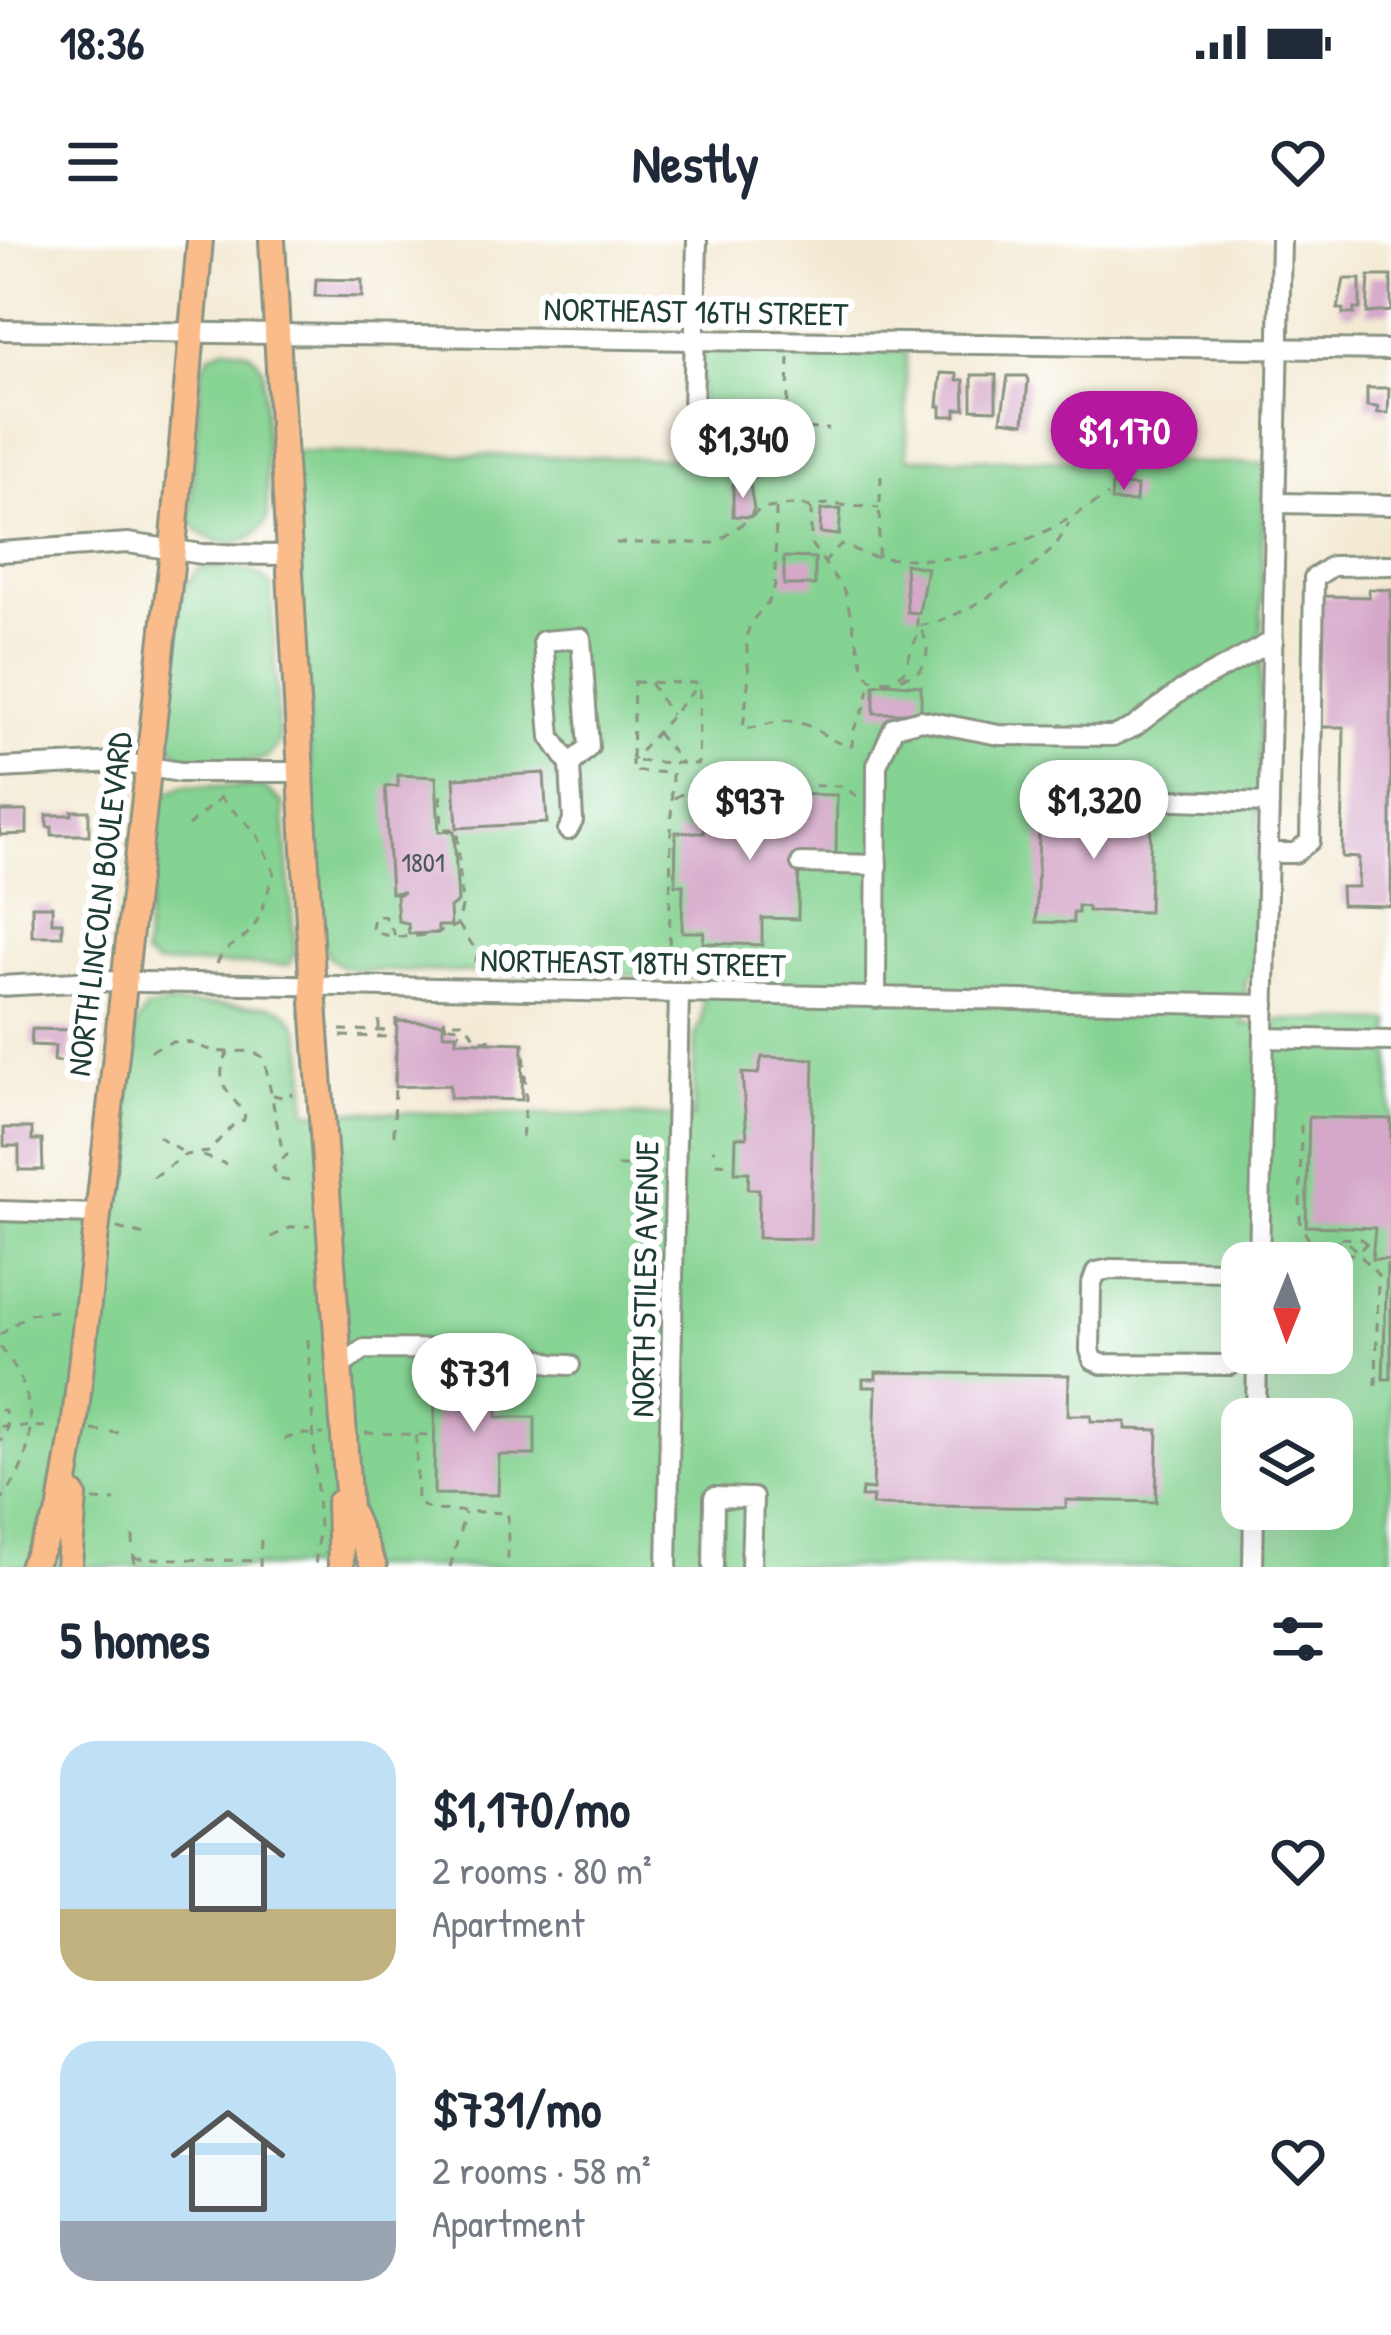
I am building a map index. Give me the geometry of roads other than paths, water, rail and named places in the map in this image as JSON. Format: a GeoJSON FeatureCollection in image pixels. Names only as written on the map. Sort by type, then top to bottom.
{"type":"FeatureCollection","features":[{"type":"Feature","properties":{"kind":"main road","name":"NORTH LINCOLN BOULEVARD"},"geometry":{"type":"LineString","coordinates":[[32,1567],[60,1512],[75,1428],[85,1311],[106,1221],[123,982],[193,334],[203,292],[200,240]]}},
{"type":"Feature","properties":{"kind":"main road"},"geometry":{"type":"LineString","coordinates":[[272,240],[287,556],[349,1509],[374,1567]]}},
{"type":"Feature","properties":{"kind":"main road"},"geometry":{"type":"LineString","coordinates":[[69,1567],[75,1428]]}},
{"type":"Feature","properties":{"kind":"main road"},"geometry":{"type":"LineString","coordinates":[[341,1567],[338,1506],[344,1433]]}},
{"type":"Feature","properties":{"kind":"street"},"geometry":{"type":"LineString","coordinates":[[692,455],[697,240]]}},
{"type":"Feature","properties":{"kind":"street"},"geometry":{"type":"LineString","coordinates":[[1259,1242],[1281,240]]}},
{"type":"Feature","properties":{"kind":"street","name":"NORTHEAST 16TH STREET"},"geometry":{"type":"LineString","coordinates":[[0,330],[1391,350]]}},
{"type":"Feature","properties":{"kind":"street"},"geometry":{"type":"LineString","coordinates":[[1276,502],[1391,505]]}},
{"type":"Feature","properties":{"kind":"street"},"geometry":{"type":"LineString","coordinates":[[0,552],[128,543],[202,554],[287,556]]}},
{"type":"Feature","properties":{"kind":"street"},"geometry":{"type":"LineString","coordinates":[[1268,853],[1295,853],[1310,841],[1314,578],[1332,566],[1391,565]]}},
{"type":"Feature","properties":{"kind":"street"},"geometry":{"type":"LineString","coordinates":[[1274,588],[1314,590]]}},
{"type":"Feature","properties":{"kind":"street"},"geometry":{"type":"LineString","coordinates":[[568,830],[573,821],[570,765],[551,737],[543,641],[581,638],[589,746],[570,765]]}},
{"type":"Feature","properties":{"kind":"street"},"geometry":{"type":"LineString","coordinates":[[876,998],[878,757],[888,735],[903,722],[936,722],[1013,736],[1113,736],[1134,727],[1182,690],[1273,641]]}},
{"type":"Feature","properties":{"kind":"street"},"geometry":{"type":"LineString","coordinates":[[1270,748],[1311,748]]}},
{"type":"Feature","properties":{"kind":"street"},"geometry":{"type":"LineString","coordinates":[[0,768],[106,762],[220,773],[302,772]]}},
{"type":"Feature","properties":{"kind":"street"},"geometry":{"type":"LineString","coordinates":[[1112,799],[1269,803]]}},
{"type":"Feature","properties":{"kind":"street"},"geometry":{"type":"LineString","coordinates":[[801,863],[878,865]]}},
{"type":"Feature","properties":{"kind":"street","name":"NORTHEAST 18TH STREET"},"geometry":{"type":"LineString","coordinates":[[0,986],[123,982],[1264,1005]]}},
{"type":"Feature","properties":{"kind":"street","name":"NORTH STILES AVENUE"},"geometry":{"type":"LineString","coordinates":[[667,1567],[680,993]]}},
{"type":"Feature","properties":{"kind":"street"},"geometry":{"type":"LineString","coordinates":[[1264,1038],[1391,1041]]}},
{"type":"Feature","properties":{"kind":"street"},"geometry":{"type":"LineString","coordinates":[[0,1211],[106,1221]]}},
{"type":"Feature","properties":{"kind":"street"},"geometry":{"type":"LineString","coordinates":[[1221,1271],[1096,1272],[1090,1329],[1091,1356],[1097,1362],[1221,1365]]}},
{"type":"Feature","properties":{"kind":"street"},"geometry":{"type":"LineString","coordinates":[[341,1366],[364,1349],[516,1350],[570,1366]]}},
{"type":"Feature","properties":{"kind":"street"},"geometry":{"type":"LineString","coordinates":[[713,1567],[714,1497],[753,1498],[752,1567]]}},
{"type":"Feature","properties":{"kind":"street"},"geometry":{"type":"LineString","coordinates":[[1253,1567],[1254,1530]]}}]}
